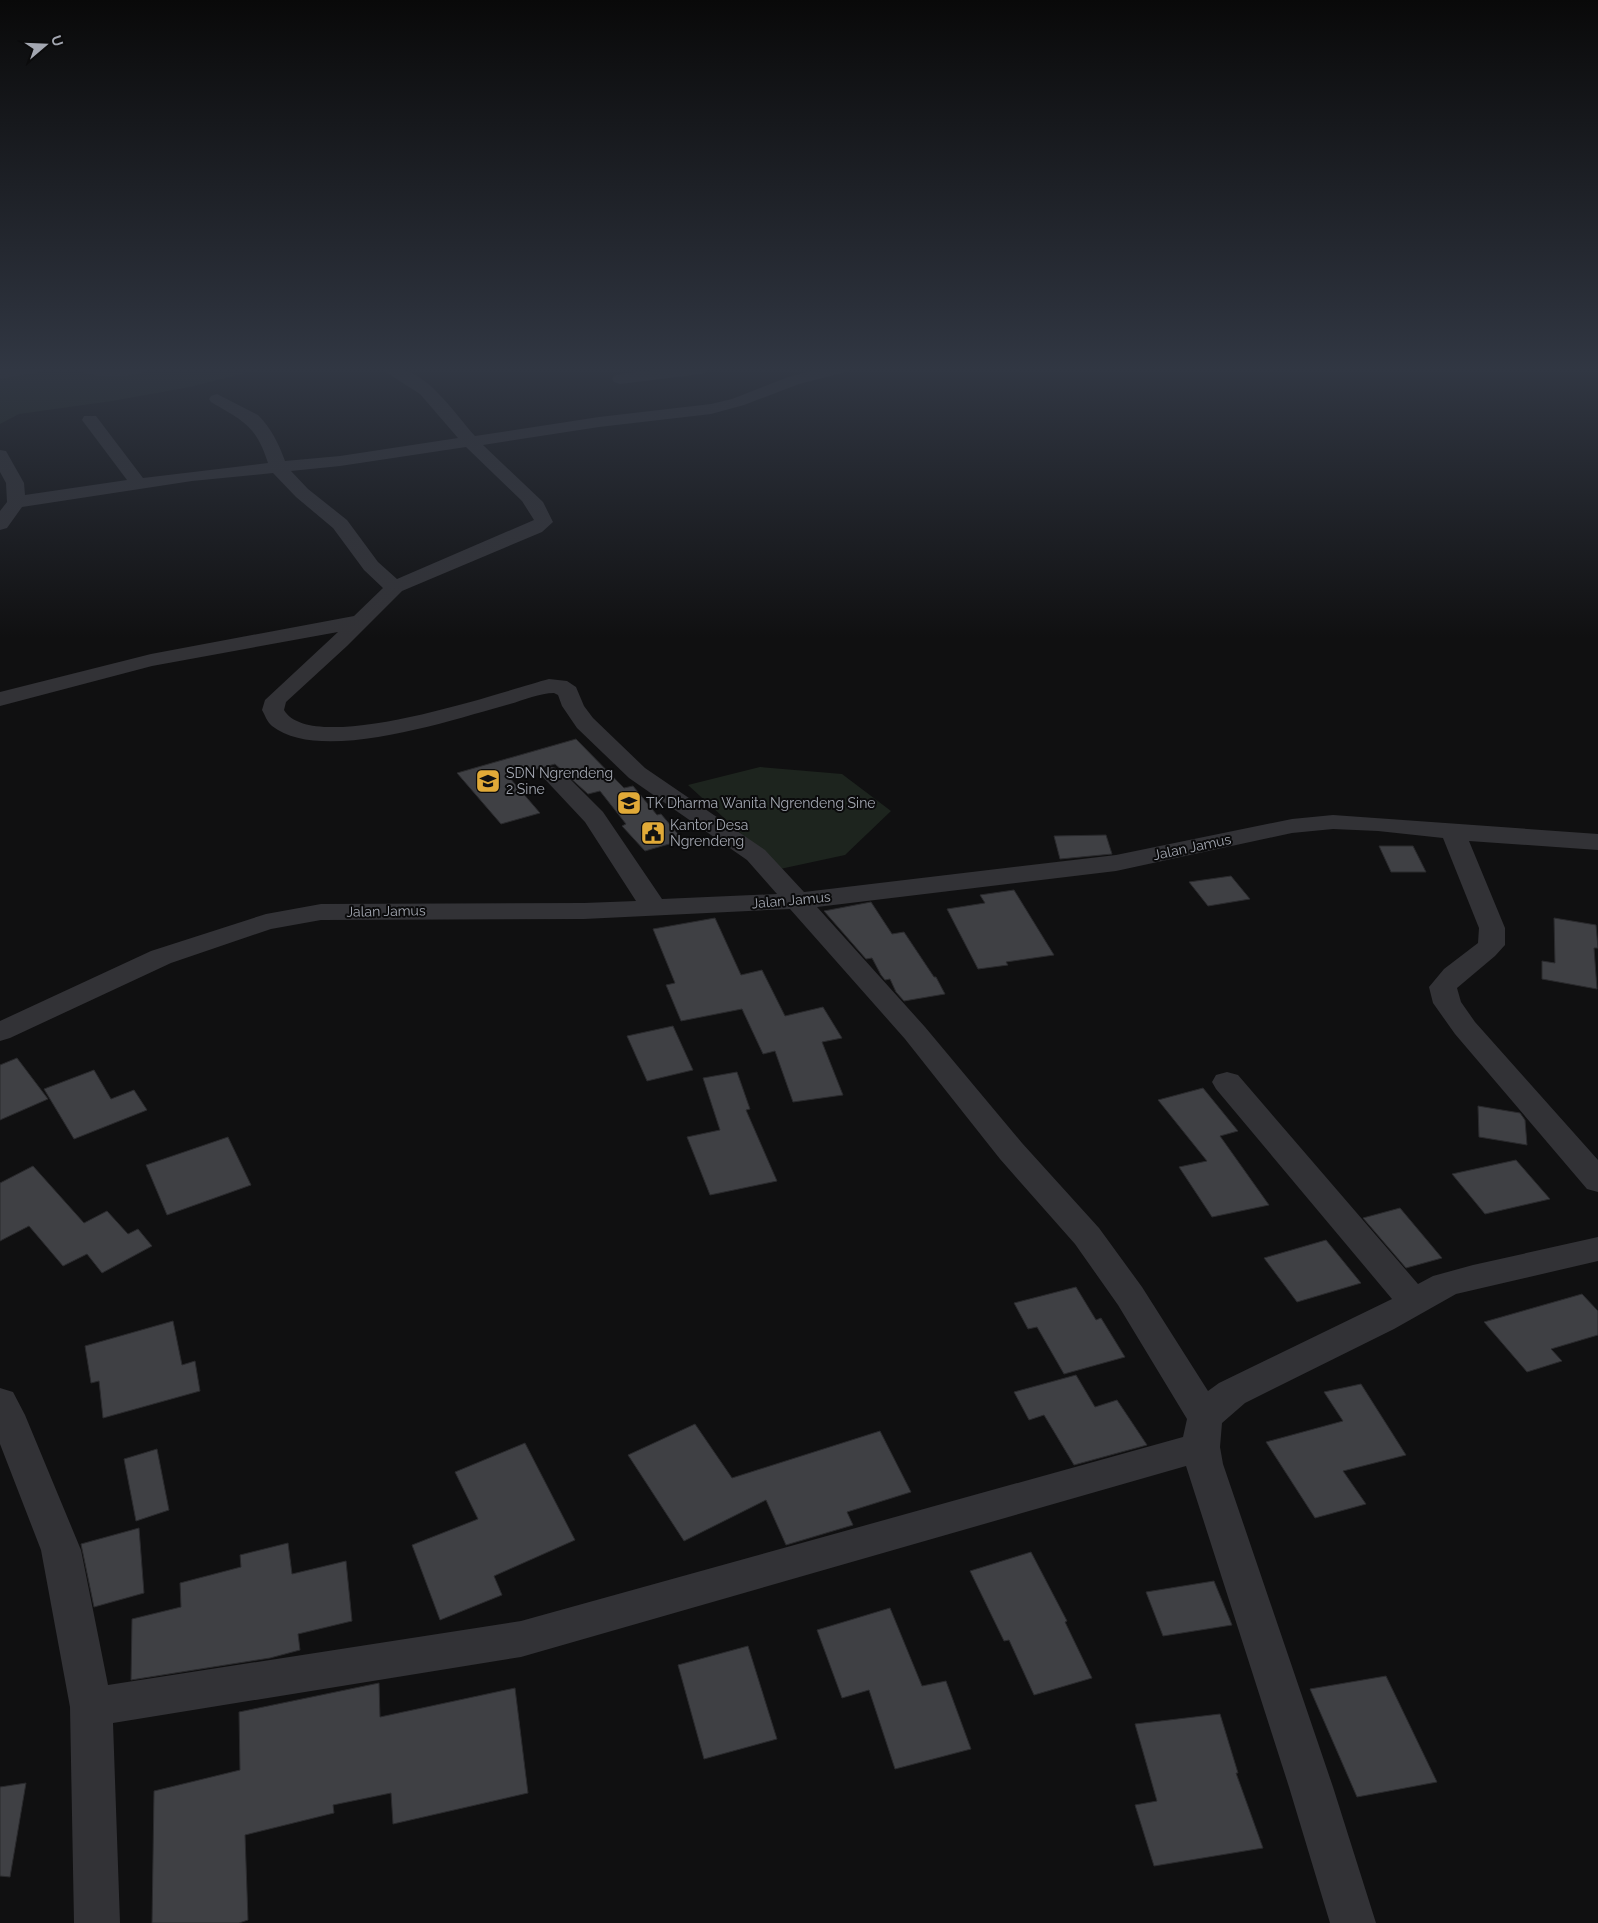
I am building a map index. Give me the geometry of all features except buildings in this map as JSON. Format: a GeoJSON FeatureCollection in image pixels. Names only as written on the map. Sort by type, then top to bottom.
{"type":"FeatureCollection","features":[{"type":"Feature","properties":{"kind":"street"},"geometry":{"type":"LineString","coordinates":[[0,524],[16,502],[15,483],[2,459]]}},
{"type":"Feature","properties":{"kind":"street"},"geometry":{"type":"LineString","coordinates":[[120,459],[138,483]]}},
{"type":"Feature","properties":{"kind":"street"},"geometry":{"type":"LineString","coordinates":[[275,459],[278,468],[302,493],[340,524],[371,566],[382,578],[396,587]]}},
{"type":"Feature","properties":{"kind":"street"},"geometry":{"type":"LineString","coordinates":[[16,502],[138,483],[344,459]]}},
{"type":"Feature","properties":{"kind":"street"},"geometry":{"type":"LineString","coordinates":[[489,459],[536,506],[543,516],[544,522],[535,528],[396,587],[276,700],[273,710],[278,720],[288,726],[304,731],[332,734],[392,729],[529,690],[559,686],[568,692],[573,706],[585,723],[637,773],[756,855],[915,1033],[1011,1151],[1087,1236],[1130,1296],[1203,1432],[1204,1464],[1311,1786],[1353,1923]]}},
{"type":"Feature","properties":{"kind":"street"},"geometry":{"type":"LineString","coordinates":[[0,699],[152,660],[362,621]]}},
{"type":"Feature","properties":{"kind":"street"},"geometry":{"type":"LineString","coordinates":[[552,774],[594,817],[655,909]]}},
{"type":"Feature","properties":{"kind":"street","name":"Jalan Jamus"},"geometry":{"type":"LineString","coordinates":[[0,1032],[161,957],[266,922],[321,912],[366,910],[584,911],[797,902],[1116,863],[1292,826],[1333,822],[1598,842]]}},
{"type":"Feature","properties":{"kind":"street"},"geometry":{"type":"LineString","coordinates":[[1452,832],[1492,928],[1491,945],[1480,956],[1450,975],[1442,986],[1447,1003],[1465,1028],[1598,1182]]}},
{"type":"Feature","properties":{"kind":"street"},"geometry":{"type":"LineString","coordinates":[[1227,1082],[1413,1301]]}},
{"type":"Feature","properties":{"kind":"street"},"geometry":{"type":"LineString","coordinates":[[91,1707],[521,1638],[1203,1432],[1216,1404],[1232,1393],[1382,1320],[1413,1301],[1445,1285],[1598,1249]]}},
{"type":"Feature","properties":{"kind":"street"},"geometry":{"type":"LineString","coordinates":[[0,1402],[62,1550],[91,1707],[97,1923]]}},
{"type":"Feature","properties":{"kind":"shaded area"},"geometry":{"type":"Polygon","coordinates":[[[760,767],[842,774],[891,811],[845,855],[780,869],[688,785],[760,767]]]}},
{"type":"Feature","properties":{"kind":"place","name":"SDN Ngrendeng 2 Sine"},"geometry":{"type":"Point","coordinates":[488,781]}},
{"type":"Feature","properties":{"kind":"place","name":"TK Dharma Wanita Ngrendeng Sine"},"geometry":{"type":"Point","coordinates":[629,803]}},
{"type":"Feature","properties":{"kind":"place","name":"Kantor Desa Ngrendeng"},"geometry":{"type":"Point","coordinates":[653,833]}}]}
